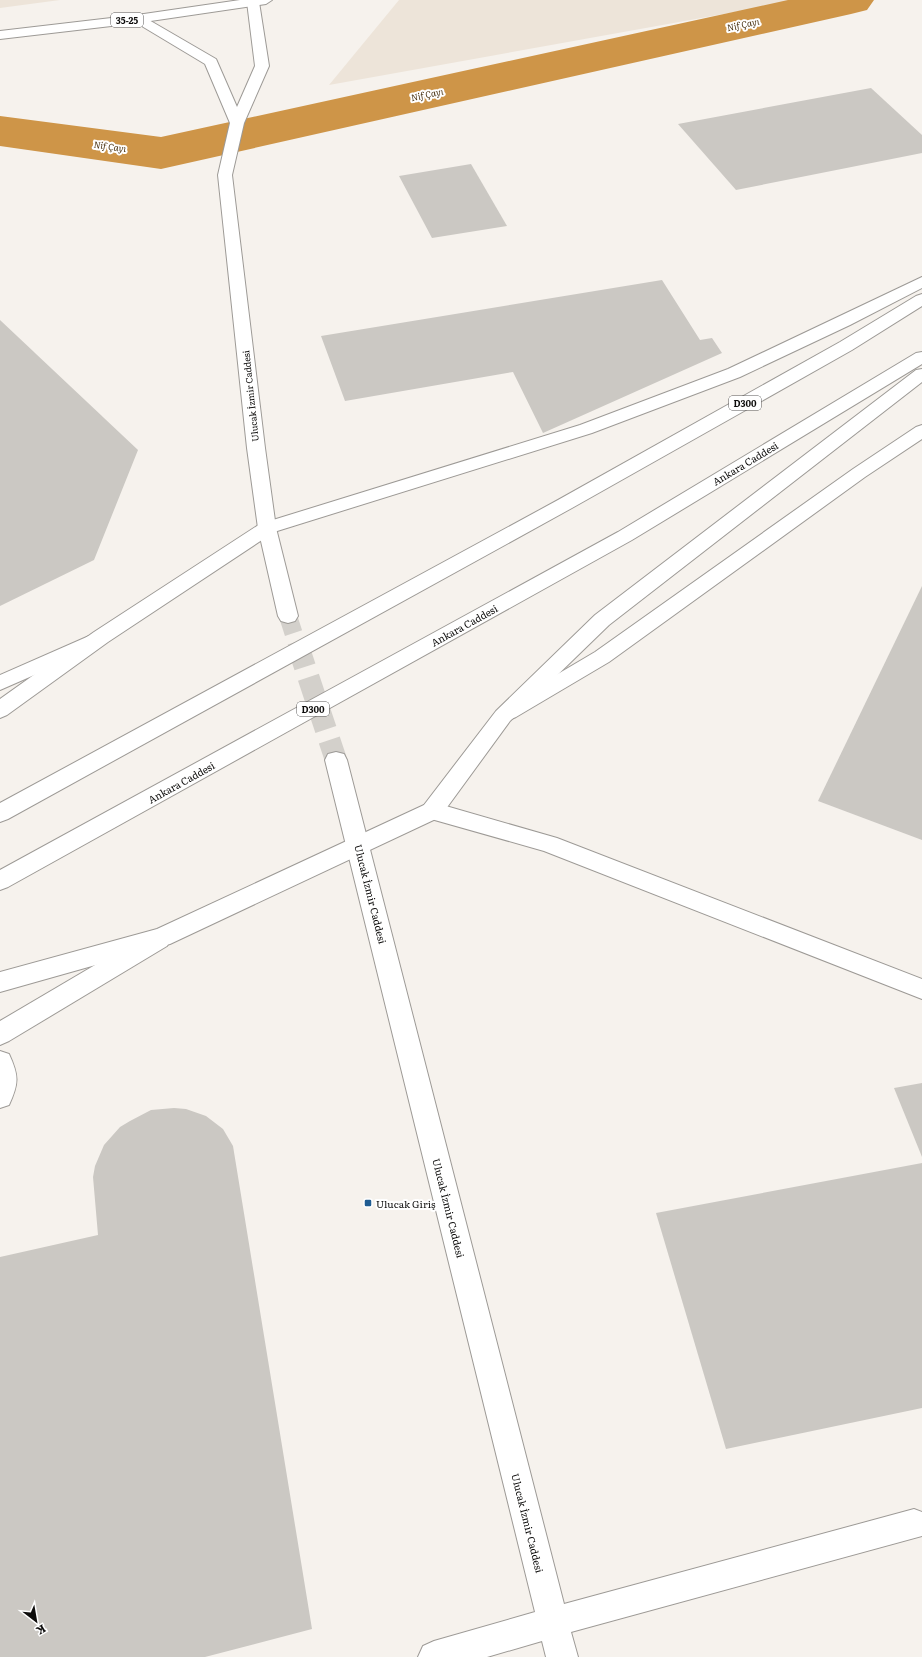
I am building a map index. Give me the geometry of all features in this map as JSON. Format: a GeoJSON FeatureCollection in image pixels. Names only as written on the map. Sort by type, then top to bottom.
{"type":"FeatureCollection","features":[{"type":"Feature","properties":{"kind":"main road","name":"35-25"},"geometry":{"type":"LineString","coordinates":[[0,35],[260,1]]}},
{"type":"Feature","properties":{"kind":"main road","name":"Ulucak İzmir Caddesi"},"geometry":{"type":"LineString","coordinates":[[260,1],[262,66],[237,123],[225,175],[256,448],[267,528],[288,616]]}},
{"type":"Feature","properties":{"kind":"main road"},"geometry":{"type":"LineString","coordinates":[[137,18],[210,62],[237,123]]}},
{"type":"Feature","properties":{"kind":"main road"},"geometry":{"type":"LineString","coordinates":[[0,710],[101,637],[267,528],[586,429],[734,373],[844,322],[922,282]]}},
{"type":"Feature","properties":{"kind":"main road","name":"D300"},"geometry":{"type":"LineString","coordinates":[[0,813],[572,500],[846,346],[922,299]]}},
{"type":"Feature","properties":{"kind":"main road","name":"Ankara Caddesi"},"geometry":{"type":"LineString","coordinates":[[0,881],[625,536],[922,357]]}},
{"type":"Feature","properties":{"kind":"main road"},"geometry":{"type":"LineString","coordinates":[[0,1034],[162,937],[358,844],[432,811],[503,716],[602,620],[922,374]]}},
{"type":"Feature","properties":{"kind":"main road"},"geometry":{"type":"LineString","coordinates":[[503,716],[602,657],[859,473],[922,431]]}},
{"type":"Feature","properties":{"kind":"main road"},"geometry":{"type":"LineString","coordinates":[[0,683],[101,637]]}},
{"type":"Feature","properties":{"kind":"main road","name":"Ulucak İzmir Caddesi"},"geometry":{"type":"LineString","coordinates":[[336,760],[562,1657]]}},
{"type":"Feature","properties":{"kind":"main road"},"geometry":{"type":"LineString","coordinates":[[432,811],[550,844],[922,989]]}},
{"type":"Feature","properties":{"kind":"main road"},"geometry":{"type":"LineString","coordinates":[[0,982],[162,937]]}},
{"type":"Feature","properties":{"kind":"main road"},"geometry":{"type":"LineString","coordinates":[[0,1062],[6,1074],[5,1085],[0,1097]]}},
{"type":"Feature","properties":{"kind":"main road"},"geometry":{"type":"LineString","coordinates":[[434,1657],[553,1622],[914,1524]]}},
{"type":"Feature","properties":{"kind":"shaded area"},"geometry":{"type":"Polygon","coordinates":[[[0,0],[60,0],[0,8],[0,0]]]}},
{"type":"Feature","properties":{"kind":"shaded area"},"geometry":{"type":"Polygon","coordinates":[[[399,0],[801,0],[329,85],[399,0]]]}},
{"type":"Feature","properties":{"kind":"building"},"geometry":{"type":"Polygon","coordinates":[[[871,88],[922,135],[922,153],[736,190],[678,124],[871,88]]]}},
{"type":"Feature","properties":{"kind":"building"},"geometry":{"type":"Polygon","coordinates":[[[471,164],[507,226],[432,238],[399,176],[471,164]]]}},
{"type":"Feature","properties":{"kind":"building"},"geometry":{"type":"Polygon","coordinates":[[[662,280],[700,340],[712,338],[722,353],[543,433],[513,372],[345,401],[321,336],[662,280]]]}},
{"type":"Feature","properties":{"kind":"building"},"geometry":{"type":"Polygon","coordinates":[[[0,320],[138,450],[94,560],[0,606],[0,320]]]}},
{"type":"Feature","properties":{"kind":"building"},"geometry":{"type":"Polygon","coordinates":[[[922,586],[922,840],[818,801],[922,586]]]}},
{"type":"Feature","properties":{"kind":"building"},"geometry":{"type":"Polygon","coordinates":[[[922,1083],[922,1157],[894,1088],[922,1083]]]}},
{"type":"Feature","properties":{"kind":"building"},"geometry":{"type":"Polygon","coordinates":[[[174,1108],[186,1109],[206,1116],[223,1129],[233,1146],[312,1629],[205,1657],[0,1657],[0,1257],[98,1235],[93,1177],[95,1166],[104,1145],[120,1127],[130,1121],[151,1110],[174,1108]]]}},
{"type":"Feature","properties":{"kind":"building"},"geometry":{"type":"Polygon","coordinates":[[[922,1163],[922,1408],[726,1449],[656,1213],[922,1163]]]}},
{"type":"Feature","properties":{"kind":"waterway","name":"Nif Çayı"},"geometry":{"type":"LineString","coordinates":[[0,131],[161,153],[851,0]]}},
{"type":"Feature","properties":{"kind":"tunnel"},"geometry":{"type":"LineString","coordinates":[[288,616],[298,647]]}},
{"type":"Feature","properties":{"kind":"tunnel"},"geometry":{"type":"LineString","coordinates":[[298,646],[336,760]]}},
{"type":"Feature","properties":{"kind":"place","name":"Ulucak Giriş"},"geometry":{"type":"Point","coordinates":[368,1203]}}]}
